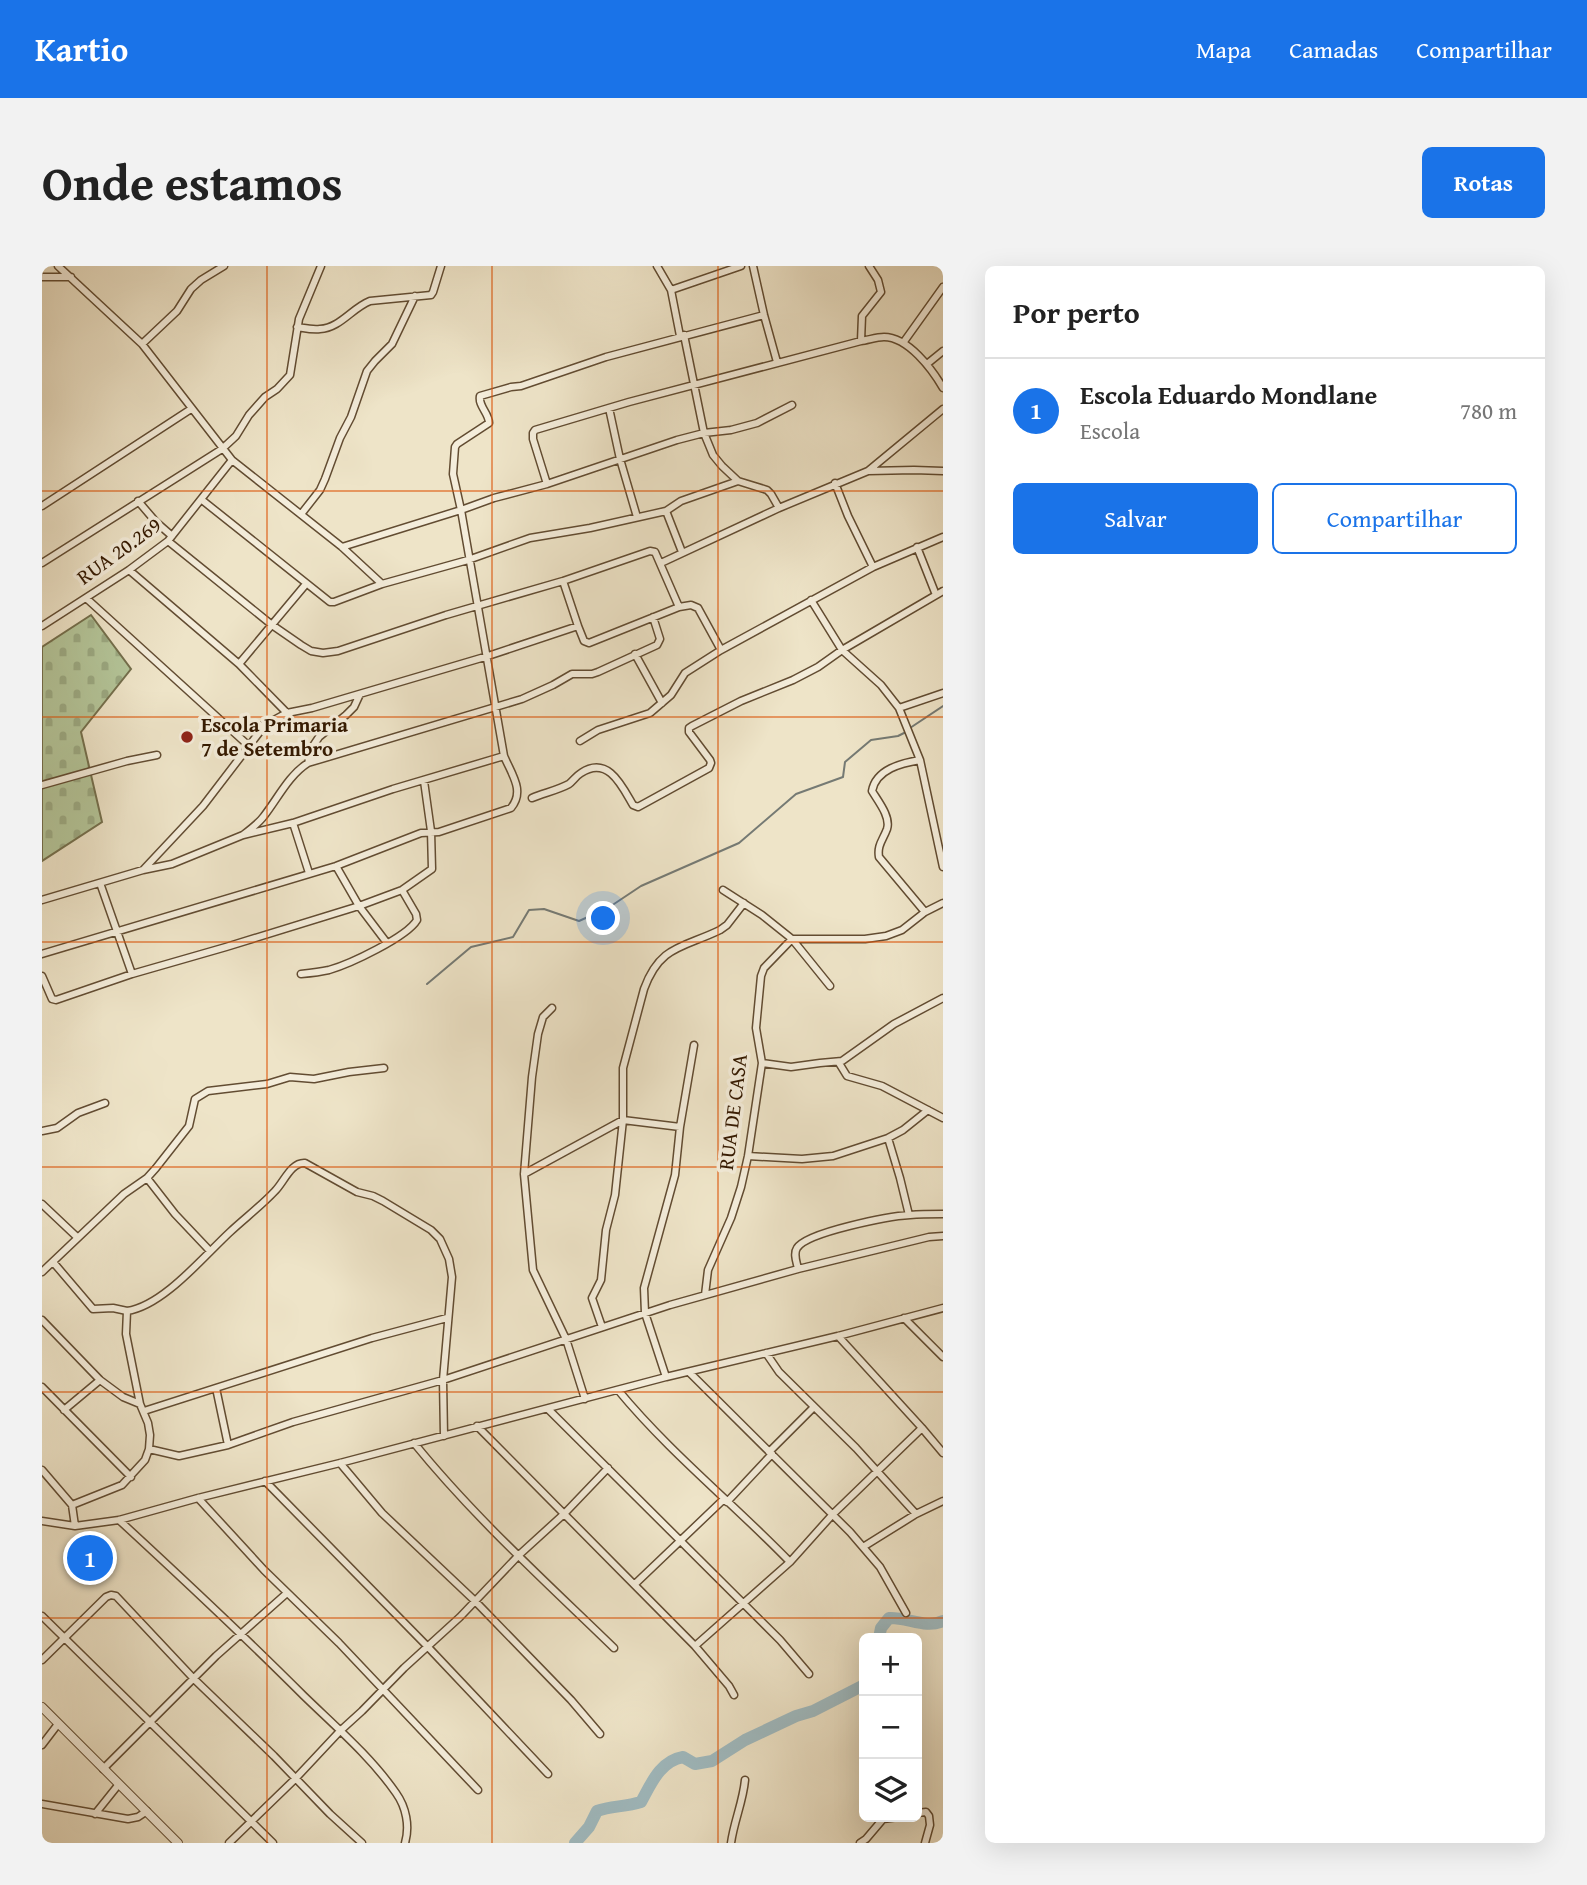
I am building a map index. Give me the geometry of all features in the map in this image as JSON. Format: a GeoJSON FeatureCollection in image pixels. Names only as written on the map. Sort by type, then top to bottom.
{"type":"FeatureCollection","features":[{"type":"Feature","properties":{"kind":"street"},"geometry":{"type":"LineString","coordinates":[[58,266],[142,344],[232,460],[302,513],[382,584]]}},
{"type":"Feature","properties":{"kind":"street"},"geometry":{"type":"LineString","coordinates":[[142,344],[177,311],[191,289],[224,266]]}},
{"type":"Feature","properties":{"kind":"street"},"geometry":{"type":"LineString","coordinates":[[42,563],[222,449],[236,436],[249,415],[290,375],[299,318],[321,266]]}},
{"type":"Feature","properties":{"kind":"street"},"geometry":{"type":"LineString","coordinates":[[297,327],[321,329],[339,322],[370,301],[427,296],[433,292],[441,266]]}},
{"type":"Feature","properties":{"kind":"street"},"geometry":{"type":"LineString","coordinates":[[657,266],[671,290],[704,433],[713,456],[738,481],[771,494],[779,508]]}},
{"type":"Feature","properties":{"kind":"street"},"geometry":{"type":"LineString","coordinates":[[671,290],[741,266]]}},
{"type":"Feature","properties":{"kind":"street"},"geometry":{"type":"LineString","coordinates":[[753,266],[778,362]]}},
{"type":"Feature","properties":{"kind":"street"},"geometry":{"type":"LineString","coordinates":[[861,341],[862,316],[881,292],[878,280],[869,266]]}},
{"type":"Feature","properties":{"kind":"street"},"geometry":{"type":"LineString","coordinates":[[42,277],[71,277]]}},
{"type":"Feature","properties":{"kind":"street"},"geometry":{"type":"LineString","coordinates":[[902,343],[943,287]]}},
{"type":"Feature","properties":{"kind":"street"},"geometry":{"type":"LineString","coordinates":[[302,513],[325,480],[367,371],[392,344],[415,296]]}},
{"type":"Feature","properties":{"kind":"street"},"geometry":{"type":"LineString","coordinates":[[42,954],[336,866],[421,833],[439,832],[511,808],[517,802],[519,791],[504,756],[453,474],[457,444],[489,423],[479,400],[480,396],[682,336],[764,315]]}},
{"type":"Feature","properties":{"kind":"street"},"geometry":{"type":"LineString","coordinates":[[547,484],[533,439],[536,430],[694,384],[861,341],[883,337],[902,343],[927,364],[943,388]]}},
{"type":"Feature","properties":{"kind":"street"},"geometry":{"type":"LineString","coordinates":[[927,364],[943,351]]}},
{"type":"Feature","properties":{"kind":"street"},"geometry":{"type":"LineString","coordinates":[[342,547],[494,498],[547,484],[677,440],[757,423],[792,405]]}},
{"type":"Feature","properties":{"kind":"street"},"geometry":{"type":"LineString","coordinates":[[609,408],[637,517]]}},
{"type":"Feature","properties":{"kind":"street"},"geometry":{"type":"LineString","coordinates":[[42,506],[191,409]]}},
{"type":"Feature","properties":{"kind":"street"},"geometry":{"type":"LineString","coordinates":[[868,471],[943,409]]}},
{"type":"Feature","properties":{"kind":"street","name":"RUA 20.269"},"geometry":{"type":"LineString","coordinates":[[42,626],[129,570],[170,538],[232,460]]}},
{"type":"Feature","properties":{"kind":"street"},"geometry":{"type":"LineString","coordinates":[[660,563],[835,483],[868,471],[943,471]]}},
{"type":"Feature","properties":{"kind":"street"},"geometry":{"type":"LineString","coordinates":[[202,500],[325,599],[334,602],[382,584],[468,560],[530,538],[666,511],[681,501],[738,481]]}},
{"type":"Feature","properties":{"kind":"street"},"geometry":{"type":"LineString","coordinates":[[835,483],[873,567]]}},
{"type":"Feature","properties":{"kind":"street"},"geometry":{"type":"LineString","coordinates":[[138,501],[170,538],[272,625],[311,651],[338,651],[650,551],[655,552],[679,607]]}},
{"type":"Feature","properties":{"kind":"street"},"geometry":{"type":"LineString","coordinates":[[666,511],[682,552]]}},
{"type":"Feature","properties":{"kind":"street"},"geometry":{"type":"LineString","coordinates":[[580,741],[598,730],[646,716],[676,689],[685,673],[720,650],[873,567],[943,537]]}},
{"type":"Feature","properties":{"kind":"street"},"geometry":{"type":"LineString","coordinates":[[917,547],[936,595]]}},
{"type":"Feature","properties":{"kind":"street"},"geometry":{"type":"LineString","coordinates":[[129,570],[239,664],[287,713]]}},
{"type":"Feature","properties":{"kind":"street"},"geometry":{"type":"LineString","coordinates":[[563,581],[584,641],[589,642],[679,607],[691,605],[698,608],[720,650]]}},
{"type":"Feature","properties":{"kind":"street"},"geometry":{"type":"LineString","coordinates":[[239,664],[306,584]]}},
{"type":"Feature","properties":{"kind":"street"},"geometry":{"type":"LineString","coordinates":[[532,798],[569,784],[581,773],[594,767],[614,774],[632,805],[638,807],[709,768],[710,760],[689,732],[692,726],[818,667],[943,591]]}},
{"type":"Feature","properties":{"kind":"street"},"geometry":{"type":"LineString","coordinates":[[86,598],[249,746]]}},
{"type":"Feature","properties":{"kind":"street"},"geometry":{"type":"LineString","coordinates":[[811,600],[842,650],[881,685],[899,708],[920,760],[943,867]]}},
{"type":"Feature","properties":{"kind":"street"},"geometry":{"type":"LineString","coordinates":[[243,835],[263,818],[301,767],[308,763],[522,699],[572,674],[598,672],[657,645],[660,639],[653,617]]}},
{"type":"Feature","properties":{"kind":"street"},"geometry":{"type":"LineString","coordinates":[[143,870],[203,806],[265,726],[287,713],[488,656],[578,626]]}},
{"type":"Feature","properties":{"kind":"street"},"geometry":{"type":"LineString","coordinates":[[635,654],[662,703]]}},
{"type":"Feature","properties":{"kind":"street"},"geometry":{"type":"LineString","coordinates":[[308,763],[319,737],[354,707],[360,693]]}},
{"type":"Feature","properties":{"kind":"street"},"geometry":{"type":"LineString","coordinates":[[899,708],[943,693]]}},
{"type":"Feature","properties":{"kind":"street"},"geometry":{"type":"LineString","coordinates":[[229,727],[265,726]]}},
{"type":"Feature","properties":{"kind":"street"},"geometry":{"type":"LineString","coordinates":[[42,785],[157,755]]}},
{"type":"Feature","properties":{"kind":"street"},"geometry":{"type":"LineString","coordinates":[[42,900],[172,864],[243,835],[293,823],[504,756]]}},
{"type":"Feature","properties":{"kind":"street"},"geometry":{"type":"LineString","coordinates":[[920,760],[901,763],[887,771],[875,782],[872,791],[888,821],[888,828],[878,846],[879,858],[925,912]]}},
{"type":"Feature","properties":{"kind":"street"},"geometry":{"type":"LineString","coordinates":[[42,976],[52,999],[56,1000],[132,974],[359,906],[402,890],[432,869],[431,831],[424,780]]}},
{"type":"Feature","properties":{"kind":"street"},"geometry":{"type":"LineString","coordinates":[[293,823],[309,873]]}},
{"type":"Feature","properties":{"kind":"street"},"geometry":{"type":"LineString","coordinates":[[336,866],[359,906],[387,943]]}},
{"type":"Feature","properties":{"kind":"street"},"geometry":{"type":"LineString","coordinates":[[100,883],[132,974]]}},
{"type":"Feature","properties":{"kind":"street"},"geometry":{"type":"LineString","coordinates":[[301,974],[328,970],[344,964],[405,933],[417,920],[402,890]]}},
{"type":"Feature","properties":{"kind":"street"},"geometry":{"type":"LineString","coordinates":[[723,890],[762,915],[792,939],[830,986]]}},
{"type":"Feature","properties":{"kind":"street"},"geometry":{"type":"LineString","coordinates":[[602,1327],[593,1298],[601,1280],[606,1230],[615,1195],[623,1120],[623,1068],[648,977],[661,958],[672,949],[720,930],[744,903]]}},
{"type":"Feature","properties":{"kind":"street"},"geometry":{"type":"LineString","coordinates":[[792,939],[865,939],[886,936],[902,930],[925,912],[943,904]]}},
{"type":"Feature","properties":{"kind":"street","name":"RUA DE CASA"},"geometry":{"type":"LineString","coordinates":[[705,1295],[708,1270],[731,1218],[748,1156],[762,1063],[756,1028],[761,976],[764,968],[792,939]]}},
{"type":"Feature","properties":{"kind":"street"},"geometry":{"type":"LineString","coordinates":[[762,1063],[791,1067],[839,1063],[894,1024],[943,998]]}},
{"type":"Feature","properties":{"kind":"street"},"geometry":{"type":"LineString","coordinates":[[552,1009],[543,1017],[538,1034],[524,1174],[533,1270],[566,1339],[585,1399]]}},
{"type":"Feature","properties":{"kind":"street"},"geometry":{"type":"LineString","coordinates":[[666,1377],[645,1313],[644,1288],[675,1175],[680,1127],[695,1045]]}},
{"type":"Feature","properties":{"kind":"street"},"geometry":{"type":"LineString","coordinates":[[839,1063],[850,1078],[882,1086],[943,1118]]}},
{"type":"Feature","properties":{"kind":"street"},"geometry":{"type":"LineString","coordinates":[[42,1272],[124,1194],[147,1178],[189,1126],[195,1099],[208,1091],[267,1084],[290,1077],[314,1079],[384,1068]]}},
{"type":"Feature","properties":{"kind":"street"},"geometry":{"type":"LineString","coordinates":[[42,1131],[57,1128],[78,1113],[105,1102]]}},
{"type":"Feature","properties":{"kind":"street"},"geometry":{"type":"LineString","coordinates":[[748,1156],[802,1159],[833,1156],[888,1138],[928,1110]]}},
{"type":"Feature","properties":{"kind":"street"},"geometry":{"type":"LineString","coordinates":[[524,1174],[623,1120],[680,1127]]}},
{"type":"Feature","properties":{"kind":"street"},"geometry":{"type":"LineString","coordinates":[[888,1138],[909,1215]]}},
{"type":"Feature","properties":{"kind":"street"},"geometry":{"type":"LineString","coordinates":[[53,1262],[93,1309],[113,1308],[127,1311],[145,1306],[160,1297],[275,1191],[295,1165],[305,1163],[357,1192],[383,1201],[436,1234],[449,1259],[452,1270],[443,1380],[444,1436]]}},
{"type":"Feature","properties":{"kind":"street"},"geometry":{"type":"LineString","coordinates":[[147,1178],[175,1214],[210,1251]]}},
{"type":"Feature","properties":{"kind":"street"},"geometry":{"type":"LineString","coordinates":[[42,1204],[78,1238]]}},
{"type":"Feature","properties":{"kind":"street"},"geometry":{"type":"LineString","coordinates":[[798,1269],[795,1253],[797,1248],[802,1243],[830,1231],[909,1215],[943,1214]]}},
{"type":"Feature","properties":{"kind":"street"},"geometry":{"type":"LineString","coordinates":[[149,1449],[179,1457],[228,1445],[293,1422],[443,1380],[705,1295],[798,1269],[929,1237],[943,1236]]}},
{"type":"Feature","properties":{"kind":"street"},"geometry":{"type":"LineString","coordinates":[[42,1521],[75,1526],[119,1521],[198,1498],[666,1377],[943,1308]]}},
{"type":"Feature","properties":{"kind":"street"},"geometry":{"type":"LineString","coordinates":[[72,1505],[122,1485],[145,1460],[149,1449],[150,1435],[140,1404],[126,1334],[127,1311]]}},
{"type":"Feature","properties":{"kind":"street"},"geometry":{"type":"LineString","coordinates":[[144,1411],[372,1338],[447,1318]]}},
{"type":"Feature","properties":{"kind":"street"},"geometry":{"type":"LineString","coordinates":[[904,1318],[943,1357]]}},
{"type":"Feature","properties":{"kind":"street"},"geometry":{"type":"LineString","coordinates":[[42,1320],[100,1380],[122,1397],[140,1404]]}},
{"type":"Feature","properties":{"kind":"street"},"geometry":{"type":"LineString","coordinates":[[838,1336],[943,1453]]}},
{"type":"Feature","properties":{"kind":"street"},"geometry":{"type":"LineString","coordinates":[[766,1353],[779,1372],[916,1514]]}},
{"type":"Feature","properties":{"kind":"street"},"geometry":{"type":"LineString","coordinates":[[690,1372],[863,1547],[880,1567],[906,1613]]}},
{"type":"Feature","properties":{"kind":"street"},"geometry":{"type":"LineString","coordinates":[[64,1410],[100,1380]]}},
{"type":"Feature","properties":{"kind":"street"},"geometry":{"type":"LineString","coordinates":[[42,1387],[131,1477]]}},
{"type":"Feature","properties":{"kind":"street"},"geometry":{"type":"LineString","coordinates":[[216,1388],[228,1445]]}},
{"type":"Feature","properties":{"kind":"street"},"geometry":{"type":"LineString","coordinates":[[618,1390],[651,1427],[790,1562]]}},
{"type":"Feature","properties":{"kind":"street"},"geometry":{"type":"LineString","coordinates":[[635,1584],[725,1501],[814,1407]]}},
{"type":"Feature","properties":{"kind":"street"},"geometry":{"type":"LineString","coordinates":[[548,1409],[780,1640],[809,1674]]}},
{"type":"Feature","properties":{"kind":"street"},"geometry":{"type":"LineString","coordinates":[[477,1426],[695,1646],[734,1695]]}},
{"type":"Feature","properties":{"kind":"street"},"geometry":{"type":"LineString","coordinates":[[695,1646],[790,1562],[833,1514],[922,1427]]}},
{"type":"Feature","properties":{"kind":"street"},"geometry":{"type":"LineString","coordinates":[[414,1443],[437,1472],[614,1648]]}},
{"type":"Feature","properties":{"kind":"street"},"geometry":{"type":"LineString","coordinates":[[340,1463],[382,1513],[474,1600],[571,1700],[600,1734]]}},
{"type":"Feature","properties":{"kind":"street"},"geometry":{"type":"LineString","coordinates":[[229,1843],[608,1468]]}},
{"type":"Feature","properties":{"kind":"street"},"geometry":{"type":"LineString","coordinates":[[42,1470],[72,1505],[75,1526]]}},
{"type":"Feature","properties":{"kind":"street"},"geometry":{"type":"LineString","coordinates":[[265,1481],[428,1646],[548,1774]]}},
{"type":"Feature","properties":{"kind":"street"},"geometry":{"type":"LineString","coordinates":[[198,1498],[478,1790]]}},
{"type":"Feature","properties":{"kind":"street"},"geometry":{"type":"LineString","coordinates":[[863,1547],[916,1514],[943,1501]]}},
{"type":"Feature","properties":{"kind":"street"},"geometry":{"type":"LineString","coordinates":[[119,1521],[241,1633],[376,1767],[398,1795],[405,1813],[408,1830],[405,1843]]}},
{"type":"Feature","properties":{"kind":"street"},"geometry":{"type":"LineString","coordinates":[[103,1769],[241,1633],[287,1593]]}},
{"type":"Feature","properties":{"kind":"street"},"geometry":{"type":"LineString","coordinates":[[42,1660],[106,1597],[116,1596],[194,1679],[274,1756],[330,1815],[362,1843]]}},
{"type":"Feature","properties":{"kind":"street"},"geometry":{"type":"LineString","coordinates":[[42,1616],[273,1843]]}},
{"type":"Feature","properties":{"kind":"street"},"geometry":{"type":"LineString","coordinates":[[42,1707],[178,1843]]}},
{"type":"Feature","properties":{"kind":"street"},"geometry":{"type":"LineString","coordinates":[[42,1745],[58,1724]]}},
{"type":"Feature","properties":{"kind":"street"},"geometry":{"type":"LineString","coordinates":[[731,1843],[734,1821],[743,1800],[745,1780]]}},
{"type":"Feature","properties":{"kind":"street"},"geometry":{"type":"LineString","coordinates":[[95,1814],[119,1784]]}},
{"type":"Feature","properties":{"kind":"street"},"geometry":{"type":"LineString","coordinates":[[42,1804],[128,1819],[146,1811]]}},
{"type":"Feature","properties":{"kind":"street"},"geometry":{"type":"LineString","coordinates":[[922,1813],[926,1812],[929,1816],[930,1825],[925,1843]]}},
{"type":"Feature","properties":{"kind":"street"},"geometry":{"type":"LineString","coordinates":[[860,1843],[880,1822]]}},
{"type":"Feature","properties":{"kind":"green space"},"geometry":{"type":"Polygon","coordinates":[[[91,615],[131,669],[81,732],[102,822],[42,861],[42,647],[91,615]]]}},
{"type":"Feature","properties":{"kind":"waterway"},"geometry":{"type":"LineString","coordinates":[[910,728],[943,706]]}},
{"type":"Feature","properties":{"kind":"waterway"},"geometry":{"type":"LineString","coordinates":[[427,984],[471,947],[513,937],[529,910],[544,909],[579,921],[608,908],[641,886],[739,843],[796,794],[843,777],[845,762],[871,740],[898,736],[906,732]]}},
{"type":"Feature","properties":{"kind":"waterway"},"geometry":{"type":"LineString","coordinates":[[880,1633],[889,1618],[930,1624],[943,1621]]}},
{"type":"Feature","properties":{"kind":"waterway"},"geometry":{"type":"LineString","coordinates":[[575,1843],[589,1827],[597,1811],[641,1802],[657,1774],[675,1759],[683,1757],[695,1764],[712,1761],[745,1740],[859,1688]]}},
{"type":"Feature","properties":{"kind":"place","name":"Escola Primaria 7 de Setembro"},"geometry":{"type":"Point","coordinates":[187,737]}},
{"type":"Feature","properties":{"kind":"place","name":"Escola Eduardo Mondlane"},"geometry":{"type":"Point","coordinates":[90,1558]}}]}
